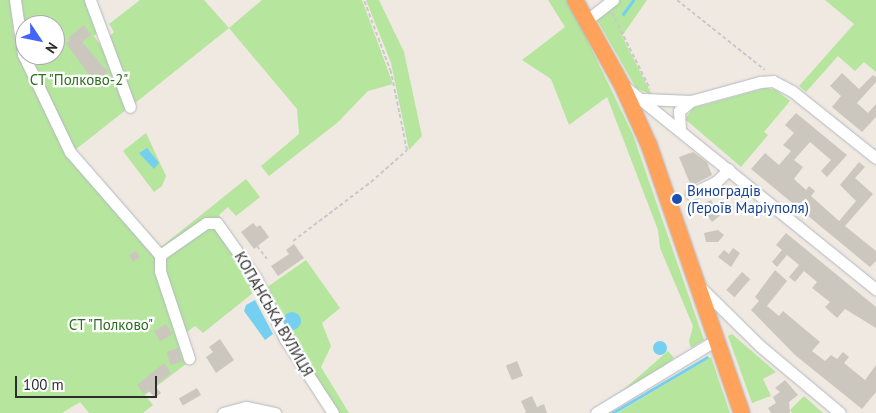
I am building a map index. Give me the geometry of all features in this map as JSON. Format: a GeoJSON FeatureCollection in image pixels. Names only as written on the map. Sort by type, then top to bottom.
{"type":"FeatureCollection","features":[{"type":"Feature","properties":{"kind":"highway"},"geometry":{"type":"LineString","coordinates":[[575,0],[622,84],[658,168],[696,284],[742,413]]}},
{"type":"Feature","properties":{"kind":"street"},"geometry":{"type":"LineString","coordinates":[[15,0],[23,54],[70,152],[160,255],[160,270],[189,358]]}},
{"type":"Feature","properties":{"kind":"street"},"geometry":{"type":"LineString","coordinates":[[90,0],[130,107]]}},
{"type":"Feature","properties":{"kind":"street"},"geometry":{"type":"LineString","coordinates":[[587,20],[610,2]]}},
{"type":"Feature","properties":{"kind":"street"},"geometry":{"type":"LineString","coordinates":[[638,96],[656,101],[692,101],[760,82],[773,81],[792,91],[876,158]]}},
{"type":"Feature","properties":{"kind":"street"},"geometry":{"type":"LineString","coordinates":[[622,84],[876,289]]}},
{"type":"Feature","properties":{"kind":"street"},"geometry":{"type":"LineString","coordinates":[[680,129],[679,111],[692,101]]}},
{"type":"Feature","properties":{"kind":"street"},"geometry":{"type":"LineString","coordinates":[[691,194],[716,182],[729,169]]}},
{"type":"Feature","properties":{"kind":"street","name":"КОПАНСЬКА ВУЛИЦЯ"},"geometry":{"type":"LineString","coordinates":[[160,255],[209,221],[220,226],[256,278],[285,339],[333,413]]}},
{"type":"Feature","properties":{"kind":"street"},"geometry":{"type":"LineString","coordinates":[[696,284],[760,346],[840,413]]}},
{"type":"Feature","properties":{"kind":"street"},"geometry":{"type":"LineString","coordinates":[[596,413],[716,340]]}},
{"type":"Feature","properties":{"kind":"street"},"geometry":{"type":"LineString","coordinates":[[223,413],[246,407],[275,413]]}},
{"type":"Feature","properties":{"kind":"path"},"geometry":{"type":"LineString","coordinates":[[292,241],[407,150],[391,72],[364,0]]}},
{"type":"Feature","properties":{"kind":"path"},"geometry":{"type":"LineString","coordinates":[[677,0],[760,66],[773,81]]}},
{"type":"Feature","properties":{"kind":"path"},"geometry":{"type":"LineString","coordinates":[[610,2],[656,101]]}},
{"type":"Feature","properties":{"kind":"path"},"geometry":{"type":"LineString","coordinates":[[257,246],[267,259]]}},
{"type":"Feature","properties":{"kind":"green space","name":"СТ \"Полково\""},"geometry":{"type":"Polygon","coordinates":[[[0,0],[10,0],[15,44],[15,65],[25,65],[65,151],[156,254],[186,364],[145,395],[153,405],[143,413],[89,413],[80,402],[62,413],[0,413],[0,0]]]}},
{"type":"Feature","properties":{"kind":"green space","name":"СТ \"Полково-2\""},"geometry":{"type":"Polygon","coordinates":[[[20,0],[85,0],[98,32],[94,36],[103,49],[127,109],[75,150],[33,65],[65,65],[65,15],[22,15],[20,0]]]}},
{"type":"Feature","properties":{"kind":"green space"},"geometry":{"type":"Polygon","coordinates":[[[140,0],[204,0],[229,28],[134,104],[110,36],[114,32],[109,24],[140,0]]]}},
{"type":"Feature","properties":{"kind":"green space"},"geometry":{"type":"Polygon","coordinates":[[[262,0],[362,0],[393,84],[368,91],[337,123],[269,176],[261,166],[299,134],[297,109],[229,28],[262,0]]]}},
{"type":"Feature","properties":{"kind":"green space"},"geometry":{"type":"Polygon","coordinates":[[[366,0],[379,0],[404,52],[422,136],[409,150],[391,63],[366,0]]]}},
{"type":"Feature","properties":{"kind":"green space"},"geometry":{"type":"Polygon","coordinates":[[[548,0],[568,0],[633,135],[704,340],[691,348],[689,341],[693,326],[660,248],[658,230],[607,97],[569,125],[551,79],[522,60],[565,27],[548,0]]]}},
{"type":"Feature","properties":{"kind":"green space"},"geometry":{"type":"Polygon","coordinates":[[[616,0],[647,0],[622,36],[652,95],[636,88],[595,16],[608,6],[612,13],[609,6],[616,0]]]}},
{"type":"Feature","properties":{"kind":"green space"},"geometry":{"type":"Polygon","coordinates":[[[825,0],[876,0],[876,72],[864,62],[855,71],[838,56],[806,92],[799,86],[854,24],[825,0]]]}},
{"type":"Feature","properties":{"kind":"green space"},"geometry":{"type":"Polygon","coordinates":[[[766,88],[776,90],[790,101],[764,132],[768,135],[741,167],[685,119],[693,108],[766,88]]]}},
{"type":"Feature","properties":{"kind":"green space"},"geometry":{"type":"Polygon","coordinates":[[[146,133],[166,176],[162,186],[154,192],[123,151],[146,133]]]}},
{"type":"Feature","properties":{"kind":"green space"},"geometry":{"type":"Polygon","coordinates":[[[87,165],[161,247],[246,179],[260,197],[236,216],[228,207],[219,215],[225,224],[216,220],[163,251],[87,165]]]}},
{"type":"Feature","properties":{"kind":"green space"},"geometry":{"type":"Polygon","coordinates":[[[212,224],[259,288],[203,333],[195,326],[183,335],[164,271],[165,259],[212,224]]]}},
{"type":"Feature","properties":{"kind":"green space"},"geometry":{"type":"Polygon","coordinates":[[[306,260],[340,308],[322,323],[331,346],[321,367],[349,413],[337,413],[293,346],[266,288],[306,260]]]}},
{"type":"Feature","properties":{"kind":"green space"},"geometry":{"type":"Polygon","coordinates":[[[732,334],[776,372],[763,379],[771,396],[752,403],[728,336],[732,334]]]}},
{"type":"Feature","properties":{"kind":"green space"},"geometry":{"type":"Polygon","coordinates":[[[668,351],[674,358],[610,413],[597,413],[668,351]]]}},
{"type":"Feature","properties":{"kind":"green space"},"geometry":{"type":"Polygon","coordinates":[[[711,357],[730,413],[617,413],[711,357]]]}},
{"type":"Feature","properties":{"kind":"green space"},"geometry":{"type":"Polygon","coordinates":[[[804,396],[823,413],[792,413],[790,410],[804,396]]]}},
{"type":"Feature","properties":{"kind":"water"},"geometry":{"type":"Polygon","coordinates":[[[147,148],[159,163],[154,169],[139,153],[147,148]]]}},
{"type":"Feature","properties":{"kind":"water"},"geometry":{"type":"Polygon","coordinates":[[[255,300],[273,334],[265,340],[244,311],[246,305],[255,300]]]}},
{"type":"Feature","properties":{"kind":"water"},"geometry":{"type":"Polygon","coordinates":[[[292,312],[298,315],[301,321],[298,327],[292,330],[286,327],[283,321],[286,315],[292,312]]]}},
{"type":"Feature","properties":{"kind":"water"},"geometry":{"type":"Polygon","coordinates":[[[657,341],[663,341],[667,348],[663,355],[657,355],[653,351],[653,345],[657,341]]]}},
{"type":"Feature","properties":{"kind":"building"},"geometry":{"type":"Polygon","coordinates":[[[84,25],[91,35],[82,42],[108,72],[94,82],[66,43],[70,40],[68,38],[84,25]]]}},
{"type":"Feature","properties":{"kind":"building"},"geometry":{"type":"Polygon","coordinates":[[[842,73],[859,89],[873,75],[876,77],[876,82],[857,103],[868,113],[876,104],[876,117],[862,132],[832,107],[841,96],[830,86],[842,73]]]}},
{"type":"Feature","properties":{"kind":"building"},"geometry":{"type":"Polygon","coordinates":[[[796,113],[847,155],[827,177],[821,171],[831,160],[810,142],[794,160],[803,167],[794,179],[806,190],[809,186],[815,191],[811,196],[839,221],[856,201],[840,185],[859,162],[865,167],[855,178],[873,194],[845,226],[876,251],[876,261],[870,267],[751,169],[765,153],[779,165],[791,151],[783,145],[794,133],[785,125],[796,113]]]}},
{"type":"Feature","properties":{"kind":"building"},"geometry":{"type":"Polygon","coordinates":[[[693,152],[707,162],[712,175],[691,186],[679,157],[693,152]]]}},
{"type":"Feature","properties":{"kind":"building"},"geometry":{"type":"Polygon","coordinates":[[[711,200],[715,207],[724,202],[728,209],[712,222],[700,205],[711,200]]]}},
{"type":"Feature","properties":{"kind":"building"},"geometry":{"type":"Polygon","coordinates":[[[253,223],[257,227],[260,225],[269,237],[254,249],[241,232],[253,223]]]}},
{"type":"Feature","properties":{"kind":"building"},"geometry":{"type":"Polygon","coordinates":[[[718,230],[724,235],[718,242],[706,242],[704,233],[718,230]]]}},
{"type":"Feature","properties":{"kind":"building"},"geometry":{"type":"Polygon","coordinates":[[[786,233],[876,307],[876,328],[845,309],[837,318],[825,307],[830,302],[812,288],[817,282],[804,271],[795,282],[789,277],[799,265],[787,255],[777,267],[772,262],[782,250],[776,245],[786,233]]]}},
{"type":"Feature","properties":{"kind":"building"},"geometry":{"type":"Polygon","coordinates":[[[294,244],[304,258],[278,276],[271,266],[289,254],[286,250],[294,244]]]}},
{"type":"Feature","properties":{"kind":"building"},"geometry":{"type":"Polygon","coordinates":[[[733,248],[740,253],[731,267],[718,257],[724,250],[729,254],[733,248]]]}},
{"type":"Feature","properties":{"kind":"building"},"geometry":{"type":"Polygon","coordinates":[[[136,251],[140,257],[133,262],[129,255],[136,251]]]}},
{"type":"Feature","properties":{"kind":"building"},"geometry":{"type":"Polygon","coordinates":[[[775,270],[787,281],[767,306],[779,316],[783,311],[820,342],[812,351],[825,361],[831,355],[837,359],[843,352],[849,357],[844,363],[865,380],[876,365],[876,392],[862,409],[795,355],[751,310],[759,301],[755,297],[775,270]]]}},
{"type":"Feature","properties":{"kind":"building"},"geometry":{"type":"Polygon","coordinates":[[[742,272],[750,279],[735,297],[726,290],[742,272]]]}},
{"type":"Feature","properties":{"kind":"building"},"geometry":{"type":"Polygon","coordinates":[[[166,324],[172,334],[160,341],[154,331],[166,324]]]}},
{"type":"Feature","properties":{"kind":"building"},"geometry":{"type":"Polygon","coordinates":[[[220,339],[234,360],[216,373],[206,357],[213,352],[209,347],[220,339]]]}},
{"type":"Feature","properties":{"kind":"building"},"geometry":{"type":"Polygon","coordinates":[[[178,348],[182,361],[171,365],[167,352],[178,348]]]}},
{"type":"Feature","properties":{"kind":"building"},"geometry":{"type":"Polygon","coordinates":[[[517,361],[523,376],[512,380],[506,365],[517,361]]]}},
{"type":"Feature","properties":{"kind":"building"},"geometry":{"type":"Polygon","coordinates":[[[164,363],[171,373],[155,386],[161,393],[155,398],[149,391],[144,394],[137,385],[164,363]]]}},
{"type":"Feature","properties":{"kind":"building"},"geometry":{"type":"Polygon","coordinates":[[[785,380],[798,395],[789,402],[790,413],[771,413],[768,408],[776,403],[773,397],[780,392],[775,388],[785,380]]]}},
{"type":"Feature","properties":{"kind":"building"},"geometry":{"type":"Polygon","coordinates":[[[197,388],[201,395],[183,405],[179,398],[197,388]]]}},
{"type":"Feature","properties":{"kind":"building"},"geometry":{"type":"Polygon","coordinates":[[[532,396],[537,407],[544,404],[547,413],[524,413],[526,412],[521,401],[532,396]]]}},
{"type":"Feature","properties":{"kind":"waterway"},"geometry":{"type":"LineString","coordinates":[[623,14],[633,0]]}},
{"type":"Feature","properties":{"kind":"waterway"},"geometry":{"type":"LineString","coordinates":[[612,413],[707,357]]}},
{"type":"Feature","properties":{"kind":"place","name":"Виноградів (Героїв Маріуполя)"},"geometry":{"type":"Point","coordinates":[677,199]}}]}
